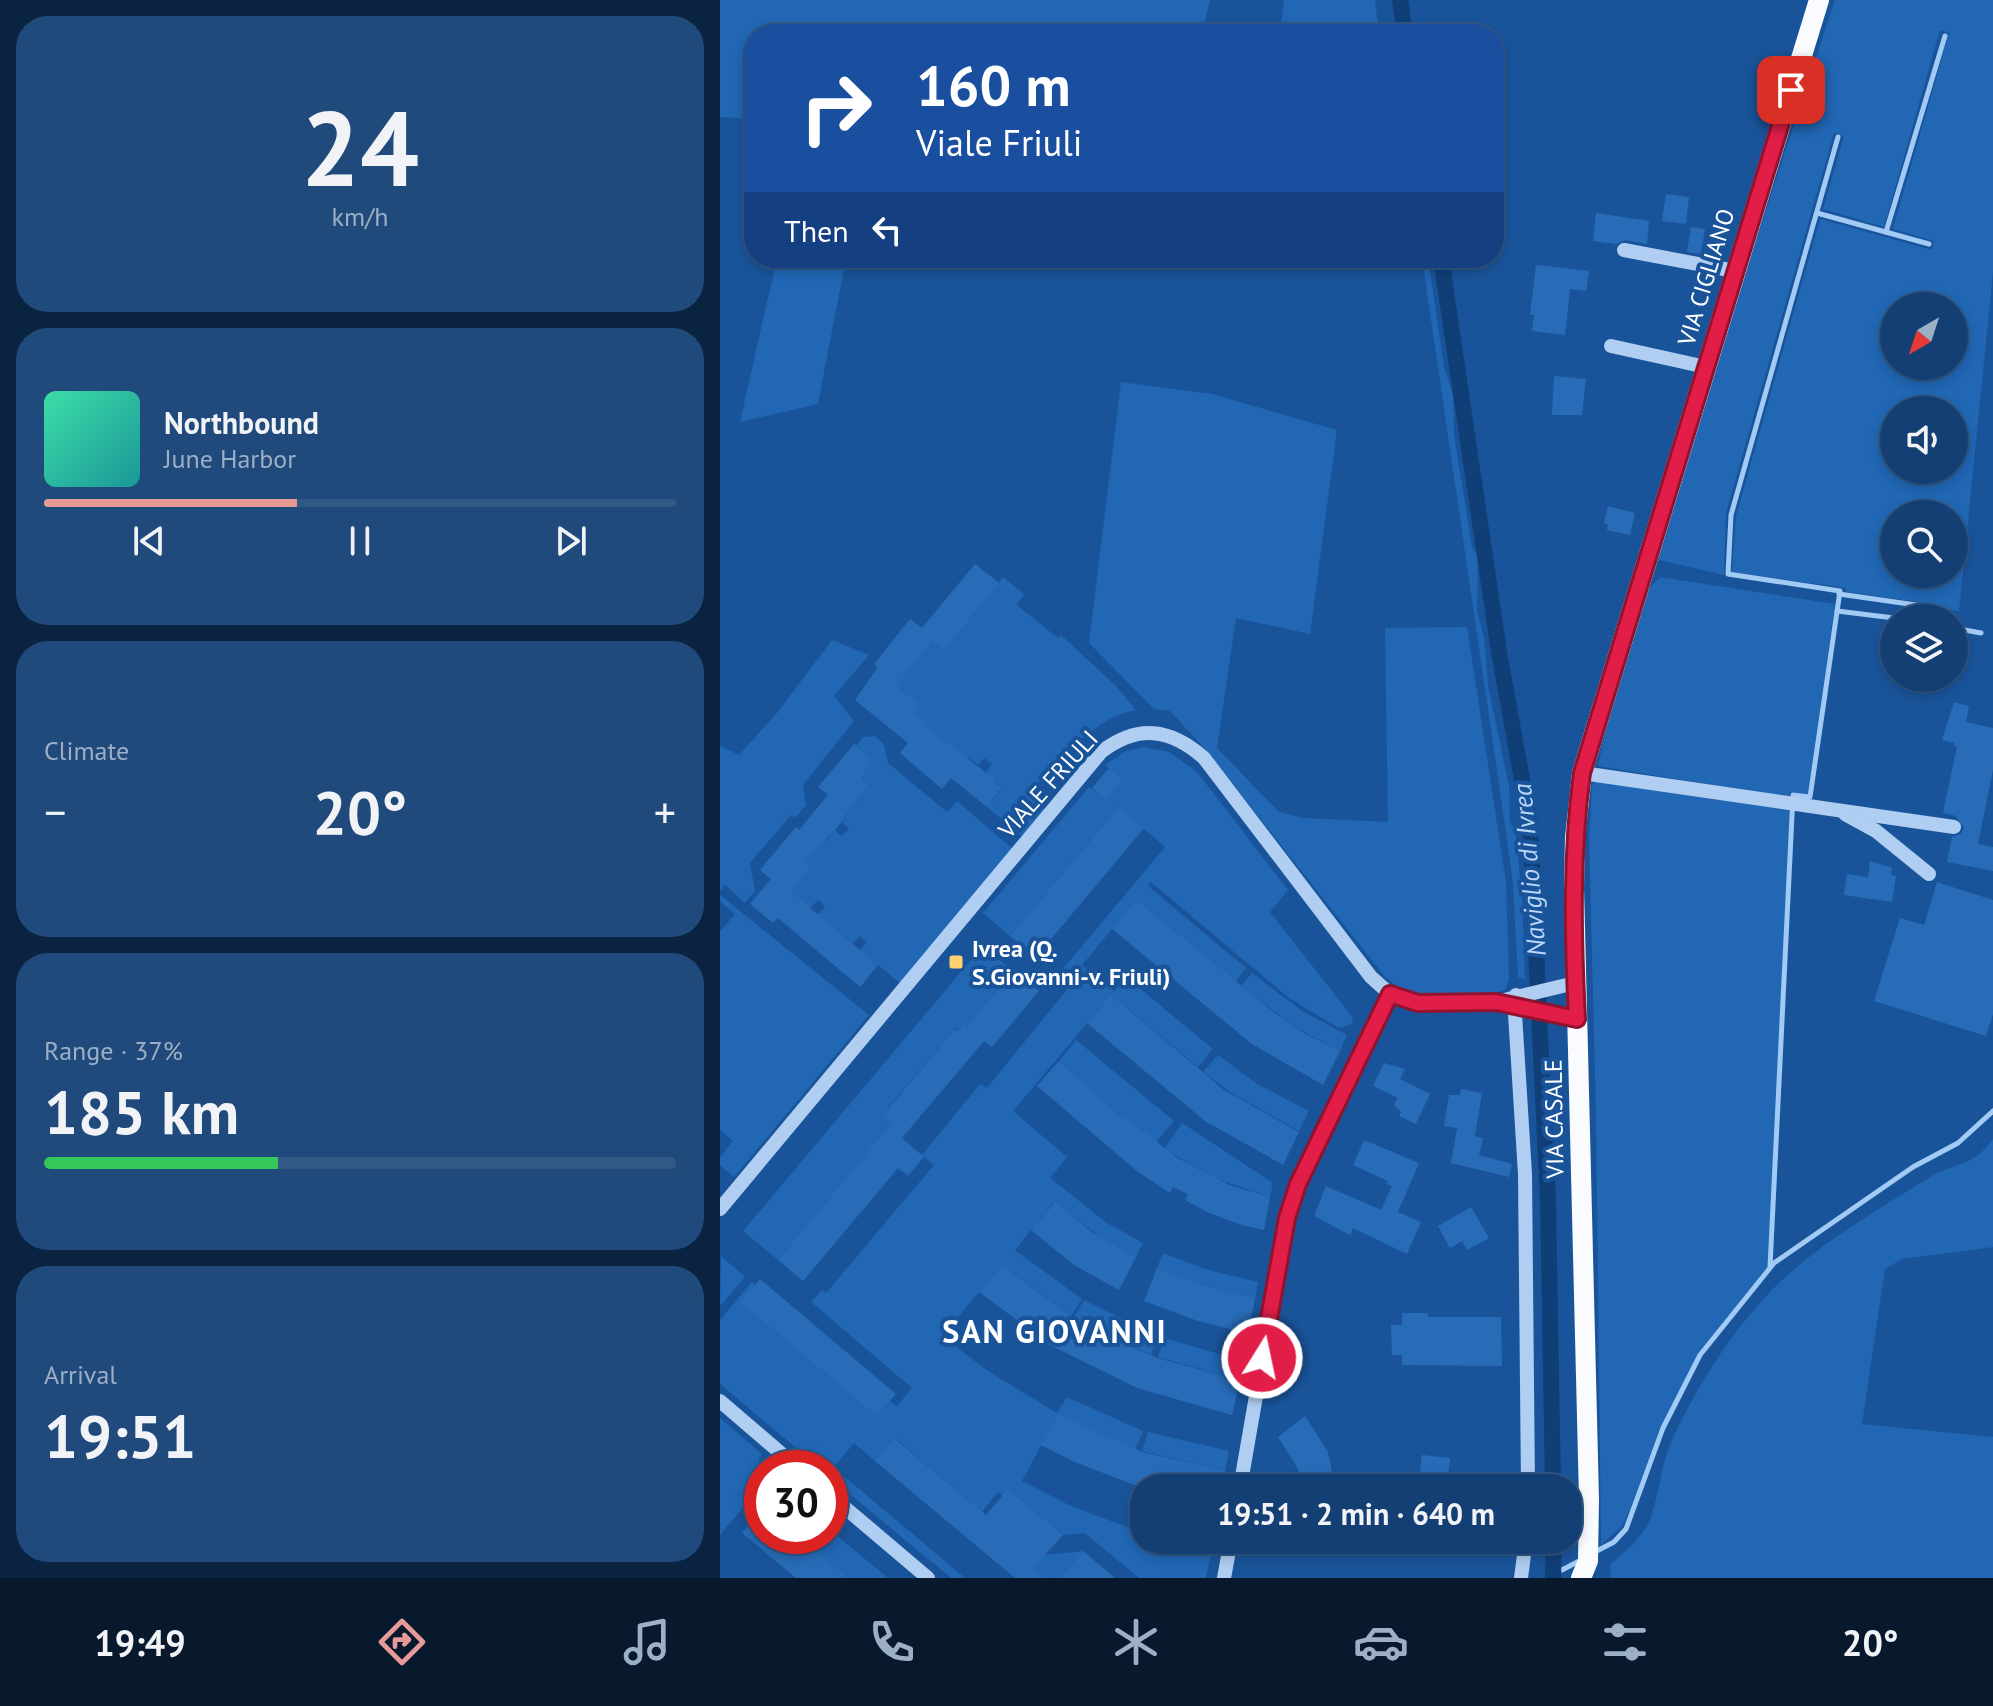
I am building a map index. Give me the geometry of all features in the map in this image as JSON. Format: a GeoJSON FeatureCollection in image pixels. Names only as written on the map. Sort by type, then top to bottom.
{"type":"FeatureCollection","features":[{"type":"Feature","properties":{"kind":"main road","name":"VIA CIGLIANO"},"geometry":{"type":"LineString","coordinates":[[1643,570],[1819,0]]}},
{"type":"Feature","properties":{"kind":"main road","name":"VIA CASALE"},"geometry":{"type":"LineString","coordinates":[[1581,1578],[1588,1561],[1589,1499],[1577,1019],[1566,985],[1575,838],[1582,773],[1643,570]]}},
{"type":"Feature","properties":{"kind":"street"},"geometry":{"type":"LineString","coordinates":[[1624,250],[1735,271]]}},
{"type":"Feature","properties":{"kind":"street"},"geometry":{"type":"LineString","coordinates":[[1611,346],[1706,367]]}},
{"type":"Feature","properties":{"kind":"street","name":"VIALE FRIULI"},"geometry":{"type":"LineString","coordinates":[[720,1209],[1101,752],[1119,739],[1165,733],[1187,743],[1204,758],[1371,977],[1390,994]]}},
{"type":"Feature","properties":{"kind":"street"},"geometry":{"type":"LineString","coordinates":[[1582,773],[1954,827]]}},
{"type":"Feature","properties":{"kind":"street"},"geometry":{"type":"LineString","coordinates":[[1838,810],[1876,831],[1929,874]]}},
{"type":"Feature","properties":{"kind":"street"},"geometry":{"type":"LineString","coordinates":[[1517,1002],[1566,985]]}},
{"type":"Feature","properties":{"kind":"street"},"geometry":{"type":"LineString","coordinates":[[1242,1474],[1287,1218],[1298,1184],[1390,994],[1418,1003],[1517,1002],[1577,1019]]}},
{"type":"Feature","properties":{"kind":"street","name":"VIA CASALE"},"geometry":{"type":"LineString","coordinates":[[1517,1002],[1515,1014],[1525,1174],[1528,1474]]}},
{"type":"Feature","properties":{"kind":"street"},"geometry":{"type":"LineString","coordinates":[[720,1401],[777,1450]]}},
{"type":"Feature","properties":{"kind":"street"},"geometry":{"type":"LineString","coordinates":[[848,1510],[928,1578]]}},
{"type":"Feature","properties":{"kind":"street"},"geometry":{"type":"LineString","coordinates":[[1224,1578],[1228,1554]]}},
{"type":"Feature","properties":{"kind":"street"},"geometry":{"type":"LineString","coordinates":[[1521,1578],[1524,1554]]}},
{"type":"Feature","properties":{"kind":"shaded area"},"geometry":{"type":"Polygon","coordinates":[[[720,0],[1210,0],[1204,24],[744,24],[744,118],[720,117],[720,0]]]}},
{"type":"Feature","properties":{"kind":"shaded area"},"geometry":{"type":"Polygon","coordinates":[[[1284,0],[1375,0],[1378,24],[1281,24],[1284,0]]]}},
{"type":"Feature","properties":{"kind":"shaded area"},"geometry":{"type":"Polygon","coordinates":[[[1835,0],[1993,0],[1993,272],[1968,521],[1968,500],[1880,500],[1880,588],[1961,588],[1960,604],[1933,604],[1846,592],[1846,588],[1732,572],[1736,516],[1820,219],[1932,250],[1934,241],[1893,229],[1949,33],[1940,30],[1884,227],[1823,209],[1844,136],[1834,133],[1726,513],[1724,575],[1660,560],[1656,554],[1835,0]]]}},
{"type":"Feature","properties":{"kind":"shaded area"},"geometry":{"type":"Polygon","coordinates":[[[775,268],[844,268],[818,404],[740,422],[775,268]]]}},
{"type":"Feature","properties":{"kind":"shaded area"},"geometry":{"type":"Polygon","coordinates":[[[1423,268],[1429,268],[1444,367],[1453,394],[1454,434],[1472,547],[1478,557],[1477,611],[1484,637],[1488,686],[1509,786],[1510,823],[1515,829],[1522,897],[1525,980],[1518,977],[1513,884],[1423,268]]]}},
{"type":"Feature","properties":{"kind":"shaded area"},"geometry":{"type":"Polygon","coordinates":[[[1121,382],[1212,394],[1337,430],[1310,634],[1236,618],[1217,748],[1279,812],[1303,818],[1388,822],[1385,628],[1467,627],[1506,882],[1509,978],[1506,989],[1476,995],[1423,995],[1407,991],[1386,978],[1205,749],[1170,711],[1154,709],[1089,643],[1121,382]]]}},
{"type":"Feature","properties":{"kind":"shaded area"},"geometry":{"type":"Polygon","coordinates":[[[1003,577],[1024,594],[1017,605],[1058,638],[1061,635],[1116,686],[1136,710],[1104,722],[1089,732],[1051,769],[1029,795],[1045,809],[1022,836],[987,807],[1002,789],[986,772],[992,764],[984,758],[978,765],[968,757],[966,759],[887,696],[932,641],[944,650],[1003,577]]]}},
{"type":"Feature","properties":{"kind":"shaded area"},"geometry":{"type":"Polygon","coordinates":[[[1660,577],[1835,604],[1808,794],[1790,792],[1790,798],[1598,766],[1613,695],[1646,591],[1660,577]]]}},
{"type":"Feature","properties":{"kind":"shaded area"},"geometry":{"type":"Polygon","coordinates":[[[832,640],[869,655],[834,696],[854,721],[803,785],[806,805],[795,818],[791,815],[750,863],[755,891],[745,903],[725,885],[720,891],[720,746],[739,755],[777,713],[832,640]]]}},
{"type":"Feature","properties":{"kind":"shaded area"},"geometry":{"type":"Polygon","coordinates":[[[875,736],[884,744],[888,763],[947,812],[957,801],[1014,850],[901,984],[860,950],[867,942],[860,936],[853,944],[843,936],[840,938],[818,915],[825,906],[818,900],[810,908],[779,885],[810,868],[802,861],[823,839],[826,841],[835,830],[842,836],[849,829],[842,822],[868,785],[861,779],[872,760],[856,746],[863,737],[875,736]]]}},
{"type":"Feature","properties":{"kind":"shaded area"},"geometry":{"type":"Polygon","coordinates":[[[1143,747],[1169,752],[1197,772],[1288,890],[1270,912],[1353,1018],[1352,1024],[1339,1028],[1289,998],[1151,882],[1148,886],[1246,968],[1235,982],[1136,900],[1082,965],[1114,991],[1126,977],[1213,1049],[1198,1067],[1111,995],[1013,1111],[1067,1157],[1050,1178],[1107,1223],[1143,1243],[1136,1257],[1100,1237],[1054,1202],[1015,1250],[1082,1299],[1071,1316],[1002,1265],[942,1336],[988,1371],[1057,1413],[1067,1397],[1143,1431],[1135,1450],[1058,1414],[1022,1481],[1073,1507],[1130,1528],[1130,1554],[1211,1554],[1206,1578],[1139,1578],[1085,1533],[1063,1535],[1008,1489],[1003,1496],[998,1492],[982,1512],[895,1438],[875,1461],[854,1443],[848,1450],[799,1450],[720,1384],[720,1320],[752,1282],[877,1416],[890,1401],[897,1406],[912,1388],[811,1302],[822,1290],[826,1293],[934,1165],[922,1155],[980,1084],[987,1088],[1069,987],[1057,976],[1165,847],[1119,807],[1010,936],[983,913],[1089,787],[1105,799],[1122,779],[1105,765],[1126,751],[1143,747]]]}},
{"type":"Feature","properties":{"kind":"shaded area"},"geometry":{"type":"Polygon","coordinates":[[[1597,780],[1790,810],[1768,1266],[1698,1353],[1661,1427],[1622,1526],[1601,1545],[1589,839],[1592,785],[1597,780]]]}},
{"type":"Feature","properties":{"kind":"shaded area"},"geometry":{"type":"Polygon","coordinates":[[[720,895],[869,1015],[734,1177],[720,1165],[720,1157],[733,1141],[720,1130],[720,932],[735,914],[720,901],[720,895]]]}},
{"type":"Feature","properties":{"kind":"shaded area"},"geometry":{"type":"Polygon","coordinates":[[[981,948],[1014,970],[967,1026],[954,1030],[888,1108],[890,1111],[885,1118],[892,1124],[778,1260],[743,1231],[981,948]]]}},
{"type":"Feature","properties":{"kind":"shaded area"},"geometry":{"type":"Polygon","coordinates":[[[1252,973],[1302,1011],[1347,1035],[1340,1051],[1295,1027],[1241,986],[1252,973]]]}},
{"type":"Feature","properties":{"kind":"shaded area"},"geometry":{"type":"Polygon","coordinates":[[[1076,1040],[1174,1121],[1156,1142],[1123,1115],[1121,1117],[1059,1061],[1076,1040]]]}},
{"type":"Feature","properties":{"kind":"shaded area"},"geometry":{"type":"Polygon","coordinates":[[[1218,1055],[1257,1084],[1309,1111],[1299,1131],[1231,1093],[1203,1072],[1218,1055]]]}},
{"type":"Feature","properties":{"kind":"shaded area"},"geometry":{"type":"Polygon","coordinates":[[[1182,1123],[1273,1183],[1270,1197],[1217,1179],[1164,1149],[1182,1123]]]}},
{"type":"Feature","properties":{"kind":"shaded area"},"geometry":{"type":"Polygon","coordinates":[[[1993,1139],[1993,1247],[1902,1259],[1885,1269],[1862,1424],[1993,1437],[1993,1578],[1611,1578],[1610,1565],[1647,1527],[1669,1448],[1693,1399],[1728,1343],[1755,1308],[1825,1245],[1927,1179],[1978,1155],[1993,1139]]]}},
{"type":"Feature","properties":{"kind":"shaded area"},"geometry":{"type":"Polygon","coordinates":[[[1163,1253],[1208,1270],[1258,1282],[1255,1299],[1204,1286],[1157,1268],[1163,1253]]]}},
{"type":"Feature","properties":{"kind":"shaded area"},"geometry":{"type":"Polygon","coordinates":[[[721,1256],[745,1277],[721,1305],[720,1304],[721,1256]]]}},
{"type":"Feature","properties":{"kind":"shaded area"},"geometry":{"type":"Polygon","coordinates":[[[1084,1300],[1158,1337],[1151,1355],[1074,1317],[1084,1300]]]}},
{"type":"Feature","properties":{"kind":"shaded area"},"geometry":{"type":"Polygon","coordinates":[[[1164,1338],[1244,1361],[1240,1380],[1158,1357],[1164,1338]]]}},
{"type":"Feature","properties":{"kind":"shaded area"},"geometry":{"type":"Polygon","coordinates":[[[720,1418],[757,1450],[744,1450],[744,1506],[720,1535],[720,1418]]]}},
{"type":"Feature","properties":{"kind":"shaded area"},"geometry":{"type":"Polygon","coordinates":[[[1148,1432],[1229,1451],[1225,1471],[1142,1451],[1148,1432]]]}},
{"type":"Feature","properties":{"kind":"shaded area"},"geometry":{"type":"Polygon","coordinates":[[[848,1480],[965,1578],[951,1578],[848,1492],[848,1480]]]}},
{"type":"Feature","properties":{"kind":"shaded area"},"geometry":{"type":"Polygon","coordinates":[[[848,1545],[888,1578],[849,1578],[820,1554],[848,1554],[848,1545]]]}},
{"type":"Feature","properties":{"kind":"shaded area"},"geometry":{"type":"Polygon","coordinates":[[[1083,1551],[1060,1578],[1044,1578],[1033,1568],[1039,1560],[1035,1556],[1083,1551]]]}},
{"type":"Feature","properties":{"kind":"building"},"geometry":{"type":"Polygon","coordinates":[[[1666,194],[1689,197],[1686,224],[1662,221],[1666,194]]]}},
{"type":"Feature","properties":{"kind":"building"},"geometry":{"type":"Polygon","coordinates":[[[1596,213],[1649,221],[1647,244],[1625,240],[1616,244],[1593,241],[1596,213]]]}},
{"type":"Feature","properties":{"kind":"building"},"geometry":{"type":"Polygon","coordinates":[[[1691,227],[1705,229],[1701,254],[1687,252],[1691,227]]]}},
{"type":"Feature","properties":{"kind":"building"},"geometry":{"type":"Polygon","coordinates":[[[1536,265],[1589,271],[1586,291],[1570,289],[1565,335],[1532,331],[1534,315],[1530,315],[1536,265]]]}},
{"type":"Feature","properties":{"kind":"building"},"geometry":{"type":"Polygon","coordinates":[[[1554,376],[1586,379],[1582,415],[1552,415],[1554,376]]]}},
{"type":"Feature","properties":{"kind":"building"},"geometry":{"type":"Polygon","coordinates":[[[1608,506],[1635,513],[1630,535],[1607,530],[1608,525],[1604,523],[1608,506]]]}},
{"type":"Feature","properties":{"kind":"building"},"geometry":{"type":"Polygon","coordinates":[[[975,564],[999,583],[944,650],[932,641],[896,686],[921,706],[915,714],[926,723],[924,725],[997,781],[995,783],[1002,788],[987,807],[951,778],[942,789],[900,753],[908,743],[855,700],[878,667],[874,664],[910,619],[922,628],[975,564]]]}},
{"type":"Feature","properties":{"kind":"building"},"geometry":{"type":"Polygon","coordinates":[[[1954,702],[1969,706],[1966,722],[1993,728],[1993,770],[1978,844],[1993,847],[1993,871],[1947,862],[1952,837],[1961,834],[1964,828],[1956,816],[1943,813],[1957,746],[1942,740],[1954,702]]]}},
{"type":"Feature","properties":{"kind":"building"},"geometry":{"type":"Polygon","coordinates":[[[854,744],[872,760],[861,779],[868,785],[838,827],[804,862],[810,868],[790,891],[878,965],[860,987],[778,918],[773,923],[750,904],[771,879],[760,870],[828,795],[818,787],[854,744]]]}},
{"type":"Feature","properties":{"kind":"building"},"geometry":{"type":"Polygon","coordinates":[[[1109,768],[1122,779],[1105,800],[1092,788],[1109,768]]]}},
{"type":"Feature","properties":{"kind":"building"},"geometry":{"type":"Polygon","coordinates":[[[1119,807],[1144,828],[1036,957],[1010,936],[1119,807]]]}},
{"type":"Feature","properties":{"kind":"building"},"geometry":{"type":"Polygon","coordinates":[[[1870,861],[1892,868],[1891,875],[1896,876],[1892,902],[1844,895],[1847,874],[1868,877],[1870,861]]]}},
{"type":"Feature","properties":{"kind":"building"},"geometry":{"type":"Polygon","coordinates":[[[1937,882],[1993,900],[1993,1014],[1986,1036],[1874,1001],[1900,918],[1924,925],[1937,882]]]}},
{"type":"Feature","properties":{"kind":"building"},"geometry":{"type":"Polygon","coordinates":[[[1136,900],[1274,1012],[1302,1032],[1340,1051],[1323,1085],[1252,1044],[1112,929],[1136,900]]]}},
{"type":"Feature","properties":{"kind":"building"},"geometry":{"type":"Polygon","coordinates":[[[1014,970],[1039,991],[992,1047],[984,1041],[902,1138],[924,1157],[908,1176],[898,1168],[803,1281],[778,1260],[892,1123],[884,1118],[890,1111],[888,1109],[954,1030],[957,1031],[964,1023],[967,1026],[1014,970]]]}},
{"type":"Feature","properties":{"kind":"building"},"geometry":{"type":"Polygon","coordinates":[[[1111,995],[1224,1090],[1299,1132],[1283,1165],[1205,1121],[1087,1023],[1111,995]]]}},
{"type":"Feature","properties":{"kind":"building"},"geometry":{"type":"Polygon","coordinates":[[[1059,1061],[1121,1117],[1123,1115],[1176,1157],[1229,1185],[1270,1197],[1264,1230],[1209,1213],[1185,1200],[1188,1194],[1173,1187],[1170,1193],[1137,1171],[1037,1086],[1059,1061]]]}},
{"type":"Feature","properties":{"kind":"building"},"geometry":{"type":"Polygon","coordinates":[[[1384,1063],[1405,1069],[1400,1079],[1430,1094],[1416,1124],[1399,1116],[1401,1112],[1394,1105],[1398,1098],[1373,1086],[1384,1063]]]}},
{"type":"Feature","properties":{"kind":"building"},"geometry":{"type":"Polygon","coordinates":[[[1461,1089],[1482,1093],[1475,1136],[1483,1138],[1479,1155],[1512,1164],[1509,1177],[1451,1163],[1457,1128],[1444,1126],[1449,1095],[1460,1095],[1461,1089]]]}},
{"type":"Feature","properties":{"kind":"building"},"geometry":{"type":"Polygon","coordinates":[[[1364,1140],[1419,1163],[1398,1212],[1421,1222],[1407,1254],[1353,1228],[1350,1235],[1314,1216],[1326,1186],[1381,1210],[1392,1186],[1387,1184],[1388,1181],[1353,1165],[1364,1140]]]}},
{"type":"Feature","properties":{"kind":"building"},"geometry":{"type":"Polygon","coordinates":[[[1055,1202],[1093,1233],[1136,1257],[1119,1290],[1074,1265],[1031,1230],[1055,1202]]]}},
{"type":"Feature","properties":{"kind":"building"},"geometry":{"type":"Polygon","coordinates":[[[1471,1207],[1489,1238],[1467,1250],[1462,1241],[1450,1248],[1438,1226],[1471,1207]]]}},
{"type":"Feature","properties":{"kind":"building"},"geometry":{"type":"Polygon","coordinates":[[[1002,1265],[1068,1314],[1124,1343],[1157,1358],[1240,1380],[1232,1415],[1137,1388],[1050,1345],[979,1292],[1002,1265]]]}},
{"type":"Feature","properties":{"kind":"building"},"geometry":{"type":"Polygon","coordinates":[[[1157,1268],[1204,1286],[1255,1299],[1248,1334],[1195,1320],[1144,1301],[1157,1268]]]}},
{"type":"Feature","properties":{"kind":"building"},"geometry":{"type":"Polygon","coordinates":[[[760,1279],[896,1394],[877,1416],[741,1302],[760,1279]]]}},
{"type":"Feature","properties":{"kind":"building"},"geometry":{"type":"Polygon","coordinates":[[[1402,1313],[1428,1313],[1428,1317],[1501,1317],[1502,1366],[1402,1365],[1402,1355],[1392,1355],[1391,1325],[1402,1325],[1402,1313]]]}},
{"type":"Feature","properties":{"kind":"building"},"geometry":{"type":"Polygon","coordinates":[[[1058,1414],[1142,1452],[1226,1471],[1225,1474],[1130,1474],[1130,1483],[1041,1445],[1058,1414]]]}},
{"type":"Feature","properties":{"kind":"building"},"geometry":{"type":"Polygon","coordinates":[[[1305,1416],[1328,1452],[1332,1474],[1299,1474],[1278,1437],[1305,1416]]]}},
{"type":"Feature","properties":{"kind":"building"},"geometry":{"type":"Polygon","coordinates":[[[894,1438],[986,1515],[1008,1489],[1063,1535],[1033,1568],[1044,1578],[1015,1578],[875,1461],[894,1438]]]}},
{"type":"Feature","properties":{"kind":"building"},"geometry":{"type":"Polygon","coordinates":[[[1422,1455],[1450,1458],[1448,1474],[1420,1474],[1422,1455]]]}},
{"type":"Feature","properties":{"kind":"building"},"geometry":{"type":"Polygon","coordinates":[[[1083,1551],[1115,1578],[1060,1578],[1083,1551]]]}},
{"type":"Feature","properties":{"kind":"building"},"geometry":{"type":"Polygon","coordinates":[[[767,1554],[820,1554],[849,1578],[796,1578],[767,1554]]]}},
{"type":"Feature","properties":{"kind":"waterway","name":"Naviglio di Ivrea"},"geometry":{"type":"LineString","coordinates":[[1400,0],[1404,24]]}},
{"type":"Feature","properties":{"kind":"waterway"},"geometry":{"type":"LineString","coordinates":[[1886,232],[1945,36]]}},
{"type":"Feature","properties":{"kind":"waterway"},"geometry":{"type":"LineString","coordinates":[[1770,1267],[1793,795],[1810,797],[1840,591],[1728,574],[1731,515],[1838,137]]}},
{"type":"Feature","properties":{"kind":"waterway"},"geometry":{"type":"LineString","coordinates":[[1817,213],[1929,244]]}},
{"type":"Feature","properties":{"kind":"waterway","name":"Naviglio di Ivrea"},"geometry":{"type":"LineString","coordinates":[[1442,268],[1499,652],[1530,824],[1548,1200],[1553,1474]]}},
{"type":"Feature","properties":{"kind":"waterway"},"geometry":{"type":"LineString","coordinates":[[1839,594],[1909,604]]}},
{"type":"Feature","properties":{"kind":"waterway"},"geometry":{"type":"LineString","coordinates":[[1837,611],[1880,616]]}},
{"type":"Feature","properties":{"kind":"waterway"},"geometry":{"type":"LineString","coordinates":[[1968,631],[1981,633]]}},
{"type":"Feature","properties":{"kind":"waterway"},"geometry":{"type":"LineString","coordinates":[[1593,1553],[1614,1542],[1626,1529],[1663,1428],[1700,1355],[1774,1263],[1913,1167],[1958,1143],[1993,1111]]}},
{"type":"Feature","properties":{"kind":"waterway","name":"Naviglio di Ivrea"},"geometry":{"type":"LineString","coordinates":[[1553,1578],[1554,1554]]}},
{"type":"Feature","properties":{"kind":"waterway"},"geometry":{"type":"LineString","coordinates":[[1562,1570],[1581,1560]]}},
{"type":"Feature","properties":{"kind":"place","name":"Ivrea (Q. S.Giovanni-v. Friuli)"},"geometry":{"type":"Point","coordinates":[956,962]}},
{"type":"Feature","properties":{"kind":"district","name":"SAN GIOVANNI"},"geometry":{"type":"Point","coordinates":[1055,1331]}},
{"type":"Feature","properties":{"kind":"route"},"geometry":{"type":"LineString","coordinates":[[1262,1358],[1287,1218],[1298,1184],[1390,994],[1418,1003],[1496,1002],[1577,1019],[1575,838],[1582,773],[1791,90]]}}]}
